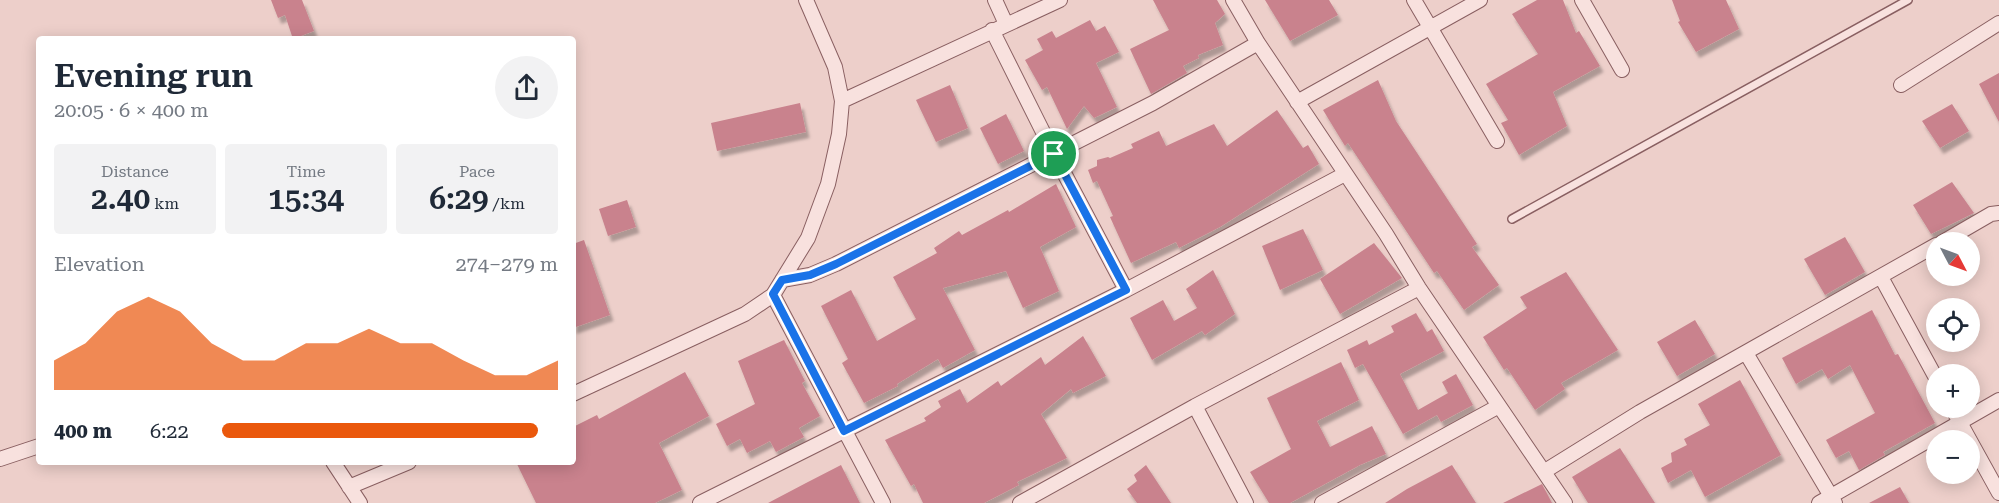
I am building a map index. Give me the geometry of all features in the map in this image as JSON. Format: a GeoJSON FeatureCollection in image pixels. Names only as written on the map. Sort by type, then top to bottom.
{"type":"FeatureCollection","features":[{"type":"Feature","properties":{"kind":"street"},"geometry":{"type":"LineString","coordinates":[[576,393],[745,314],[773,294],[808,238],[828,184],[839,135],[842,101],[835,68],[806,0]]}},
{"type":"Feature","properties":{"kind":"street"},"geometry":{"type":"LineString","coordinates":[[995,0],[1006,24]]}},
{"type":"Feature","properties":{"kind":"street"},"geometry":{"type":"LineString","coordinates":[[842,101],[1060,0]]}},
{"type":"Feature","properties":{"kind":"street"},"geometry":{"type":"LineString","coordinates":[[1233,0],[1258,43],[1386,234],[1419,288],[1565,503]]}},
{"type":"Feature","properties":{"kind":"street"},"geometry":{"type":"LineString","coordinates":[[1414,0],[1497,141]]}},
{"type":"Feature","properties":{"kind":"street"},"geometry":{"type":"LineString","coordinates":[[1297,102],[1479,0]]}},
{"type":"Feature","properties":{"kind":"street"},"geometry":{"type":"LineString","coordinates":[[1582,0],[1623,70]]}},
{"type":"Feature","properties":{"kind":"street"},"geometry":{"type":"LineString","coordinates":[[1901,85],[1999,23]]}},
{"type":"Feature","properties":{"kind":"street"},"geometry":{"type":"LineString","coordinates":[[992,30],[1126,290]]}},
{"type":"Feature","properties":{"kind":"street"},"geometry":{"type":"LineString","coordinates":[[782,280],[810,275],[836,264],[1153,103],[1258,43]]}},
{"type":"Feature","properties":{"kind":"street"},"geometry":{"type":"LineString","coordinates":[[700,503],[1126,290],[1345,174]]}},
{"type":"Feature","properties":{"kind":"street"},"geometry":{"type":"LineString","coordinates":[[1960,232],[1991,214],[1999,213]]}},
{"type":"Feature","properties":{"kind":"street"},"geometry":{"type":"LineString","coordinates":[[1545,471],[1640,412],[1926,251]]}},
{"type":"Feature","properties":{"kind":"street"},"geometry":{"type":"LineString","coordinates":[[1881,277],[1928,364]]}},
{"type":"Feature","properties":{"kind":"street"},"geometry":{"type":"LineString","coordinates":[[1020,503],[1195,406],[1419,288]]}},
{"type":"Feature","properties":{"kind":"street"},"geometry":{"type":"LineString","coordinates":[[773,294],[883,503]]}},
{"type":"Feature","properties":{"kind":"street"},"geometry":{"type":"LineString","coordinates":[[1746,353],[1833,499]]}},
{"type":"Feature","properties":{"kind":"street"},"geometry":{"type":"LineString","coordinates":[[1819,503],[1833,499],[1999,400]]}},
{"type":"Feature","properties":{"kind":"street"},"geometry":{"type":"LineString","coordinates":[[1195,406],[1246,503]]}},
{"type":"Feature","properties":{"kind":"street"},"geometry":{"type":"LineString","coordinates":[[1322,503],[1499,406]]}},
{"type":"Feature","properties":{"kind":"street"},"geometry":{"type":"LineString","coordinates":[[1958,418],[1999,493]]}},
{"type":"Feature","properties":{"kind":"street"},"geometry":{"type":"LineString","coordinates":[[0,459],[36,447]]}},
{"type":"Feature","properties":{"kind":"street"},"geometry":{"type":"LineString","coordinates":[[335,465],[360,503]]}},
{"type":"Feature","properties":{"kind":"street"},"geometry":{"type":"LineString","coordinates":[[349,487],[402,465]]}},
{"type":"Feature","properties":{"kind":"lane"},"geometry":{"type":"LineString","coordinates":[[1512,219],[1908,0]]}},
{"type":"Feature","properties":{"kind":"building"},"geometry":{"type":"Polygon","coordinates":[[[271,0],[302,0],[314,31],[301,36],[292,36],[285,15],[278,18],[271,0]]]}},
{"type":"Feature","properties":{"kind":"building"},"geometry":{"type":"Polygon","coordinates":[[[1153,0],[1217,0],[1225,14],[1215,23],[1223,45],[1198,55],[1199,58],[1183,66],[1187,73],[1151,94],[1130,49],[1169,30],[1153,0]]]}},
{"type":"Feature","properties":{"kind":"building"},"geometry":{"type":"Polygon","coordinates":[[[1265,0],[1329,0],[1338,15],[1290,41],[1265,0]]]}},
{"type":"Feature","properties":{"kind":"building"},"geometry":{"type":"Polygon","coordinates":[[[1537,0],[1563,0],[1576,33],[1579,31],[1600,66],[1553,92],[1567,126],[1519,155],[1501,123],[1508,120],[1486,84],[1538,54],[1512,14],[1537,0]]]}},
{"type":"Feature","properties":{"kind":"building"},"geometry":{"type":"Polygon","coordinates":[[[1672,0],[1726,0],[1739,29],[1696,52],[1678,22],[1680,21],[1672,0]]]}},
{"type":"Feature","properties":{"kind":"building"},"geometry":{"type":"Polygon","coordinates":[[[1090,20],[1096,31],[1105,26],[1119,52],[1096,63],[1117,107],[1094,118],[1084,106],[1067,129],[1047,87],[1042,90],[1025,60],[1043,50],[1037,39],[1052,31],[1056,38],[1090,20]]]}},
{"type":"Feature","properties":{"kind":"building"},"geometry":{"type":"Polygon","coordinates":[[[1999,73],[1999,122],[1979,84],[1999,73]]]}},
{"type":"Feature","properties":{"kind":"building"},"geometry":{"type":"Polygon","coordinates":[[[1378,80],[1396,121],[1477,244],[1472,247],[1499,285],[1464,310],[1437,271],[1434,273],[1348,143],[1345,146],[1323,110],[1378,80]]]}},
{"type":"Feature","properties":{"kind":"building"},"geometry":{"type":"Polygon","coordinates":[[[950,85],[968,128],[936,142],[916,100],[950,85]]]}},
{"type":"Feature","properties":{"kind":"building"},"geometry":{"type":"Polygon","coordinates":[[[800,103],[806,132],[717,151],[711,123],[800,103]]]}},
{"type":"Feature","properties":{"kind":"building"},"geometry":{"type":"Polygon","coordinates":[[[1952,104],[1969,131],[1940,148],[1922,121],[1952,104]]]}},
{"type":"Feature","properties":{"kind":"building"},"geometry":{"type":"Polygon","coordinates":[[[1277,110],[1303,148],[1308,145],[1319,164],[1220,227],[1179,248],[1176,242],[1131,263],[1097,181],[1093,183],[1088,170],[1097,166],[1097,160],[1110,158],[1133,148],[1131,144],[1159,131],[1166,146],[1214,124],[1227,146],[1277,110]]]}},
{"type":"Feature","properties":{"kind":"building"},"geometry":{"type":"Polygon","coordinates":[[[1006,114],[1024,151],[998,164],[980,128],[1006,114]]]}},
{"type":"Feature","properties":{"kind":"building"},"geometry":{"type":"Polygon","coordinates":[[[1952,182],[1974,213],[1935,232],[1930,232],[1913,205],[1952,182]]]}},
{"type":"Feature","properties":{"kind":"building"},"geometry":{"type":"Polygon","coordinates":[[[1056,184],[1076,227],[1040,247],[1059,291],[1023,308],[1006,271],[943,288],[975,350],[943,368],[938,359],[897,384],[898,386],[864,403],[842,363],[848,359],[821,306],[851,290],[877,341],[916,319],[893,277],[937,253],[934,248],[959,231],[962,235],[1008,210],[1009,212],[1056,184]]]}},
{"type":"Feature","properties":{"kind":"building"},"geometry":{"type":"Polygon","coordinates":[[[627,200],[636,227],[608,236],[599,209],[627,200]]]}},
{"type":"Feature","properties":{"kind":"building"},"geometry":{"type":"Polygon","coordinates":[[[1303,229],[1323,270],[1280,290],[1262,246],[1303,229]]]}},
{"type":"Feature","properties":{"kind":"building"},"geometry":{"type":"Polygon","coordinates":[[[1845,237],[1865,272],[1825,295],[1804,259],[1845,237]]]}},
{"type":"Feature","properties":{"kind":"building"},"geometry":{"type":"Polygon","coordinates":[[[584,240],[610,315],[576,327],[576,243],[584,240]]]}},
{"type":"Feature","properties":{"kind":"building"},"geometry":{"type":"Polygon","coordinates":[[[1374,243],[1402,278],[1340,314],[1320,279],[1374,243]]]}},
{"type":"Feature","properties":{"kind":"building"},"geometry":{"type":"Polygon","coordinates":[[[1213,270],[1235,314],[1205,335],[1202,331],[1152,360],[1130,318],[1163,300],[1174,321],[1197,308],[1186,289],[1213,270]]]}},
{"type":"Feature","properties":{"kind":"building"},"geometry":{"type":"Polygon","coordinates":[[[1566,272],[1618,350],[1561,383],[1565,389],[1535,410],[1507,368],[1504,370],[1483,337],[1527,308],[1520,297],[1566,272]]]}},
{"type":"Feature","properties":{"kind":"building"},"geometry":{"type":"Polygon","coordinates":[[[1872,310],[1895,355],[1898,354],[1926,406],[1926,418],[1932,418],[1935,423],[1883,452],[1885,455],[1859,470],[1849,451],[1836,458],[1826,440],[1875,413],[1850,365],[1828,379],[1822,369],[1796,384],[1782,358],[1872,310]]]}},
{"type":"Feature","properties":{"kind":"building"},"geometry":{"type":"Polygon","coordinates":[[[1416,313],[1427,332],[1432,329],[1444,351],[1400,374],[1418,410],[1448,393],[1442,382],[1456,374],[1473,405],[1441,422],[1437,415],[1403,434],[1363,364],[1355,368],[1347,350],[1367,340],[1369,345],[1394,332],[1391,326],[1416,313]]]}},
{"type":"Feature","properties":{"kind":"building"},"geometry":{"type":"Polygon","coordinates":[[[1695,320],[1715,354],[1677,376],[1657,342],[1695,320]]]}},
{"type":"Feature","properties":{"kind":"building"},"geometry":{"type":"Polygon","coordinates":[[[1083,336],[1106,376],[1073,393],[1071,389],[1041,414],[1067,458],[1017,482],[1019,485],[984,503],[923,503],[914,484],[911,486],[885,440],[926,421],[924,418],[941,407],[938,401],[960,389],[967,403],[998,381],[1001,386],[1041,357],[1045,365],[1083,336]]]}},
{"type":"Feature","properties":{"kind":"building"},"geometry":{"type":"Polygon","coordinates":[[[784,340],[805,381],[802,383],[820,416],[799,428],[804,437],[776,452],[770,441],[747,453],[740,439],[727,446],[716,424],[755,404],[738,361],[784,340]]]}},
{"type":"Feature","properties":{"kind":"building"},"geometry":{"type":"Polygon","coordinates":[[[1341,362],[1359,400],[1317,421],[1330,447],[1372,426],[1386,454],[1360,465],[1290,503],[1269,503],[1250,472],[1291,449],[1267,398],[1341,362]]]}},
{"type":"Feature","properties":{"kind":"building"},"geometry":{"type":"Polygon","coordinates":[[[685,372],[709,416],[659,443],[682,490],[655,503],[536,503],[517,465],[576,465],[576,426],[597,415],[599,419],[685,372]]]}},
{"type":"Feature","properties":{"kind":"building"},"geometry":{"type":"Polygon","coordinates":[[[1740,380],[1781,455],[1705,497],[1691,470],[1668,483],[1661,468],[1672,462],[1671,453],[1687,445],[1684,439],[1710,425],[1698,404],[1740,380]]]}},
{"type":"Feature","properties":{"kind":"building"},"geometry":{"type":"Polygon","coordinates":[[[1620,448],[1655,503],[1588,503],[1572,477],[1620,448]]]}},
{"type":"Feature","properties":{"kind":"building"},"geometry":{"type":"Polygon","coordinates":[[[841,465],[860,503],[768,503],[806,483],[841,465]]]}},
{"type":"Feature","properties":{"kind":"building"},"geometry":{"type":"Polygon","coordinates":[[[1146,465],[1171,503],[1137,503],[1127,489],[1137,481],[1134,475],[1146,465]]]}},
{"type":"Feature","properties":{"kind":"building"},"geometry":{"type":"Polygon","coordinates":[[[1452,465],[1476,503],[1385,503],[1407,489],[1452,465]]]}},
{"type":"Feature","properties":{"kind":"building"},"geometry":{"type":"Polygon","coordinates":[[[1542,484],[1552,503],[1503,503],[1542,484]]]}},
{"type":"Feature","properties":{"kind":"building"},"geometry":{"type":"Polygon","coordinates":[[[1900,487],[1909,503],[1869,503],[1900,487]]]}},
{"type":"Feature","properties":{"kind":"route"},"geometry":{"type":"LineString","coordinates":[[1054,154],[1126,290],[844,431],[773,294],[782,280],[810,275],[836,264],[1054,154]]}}]}
